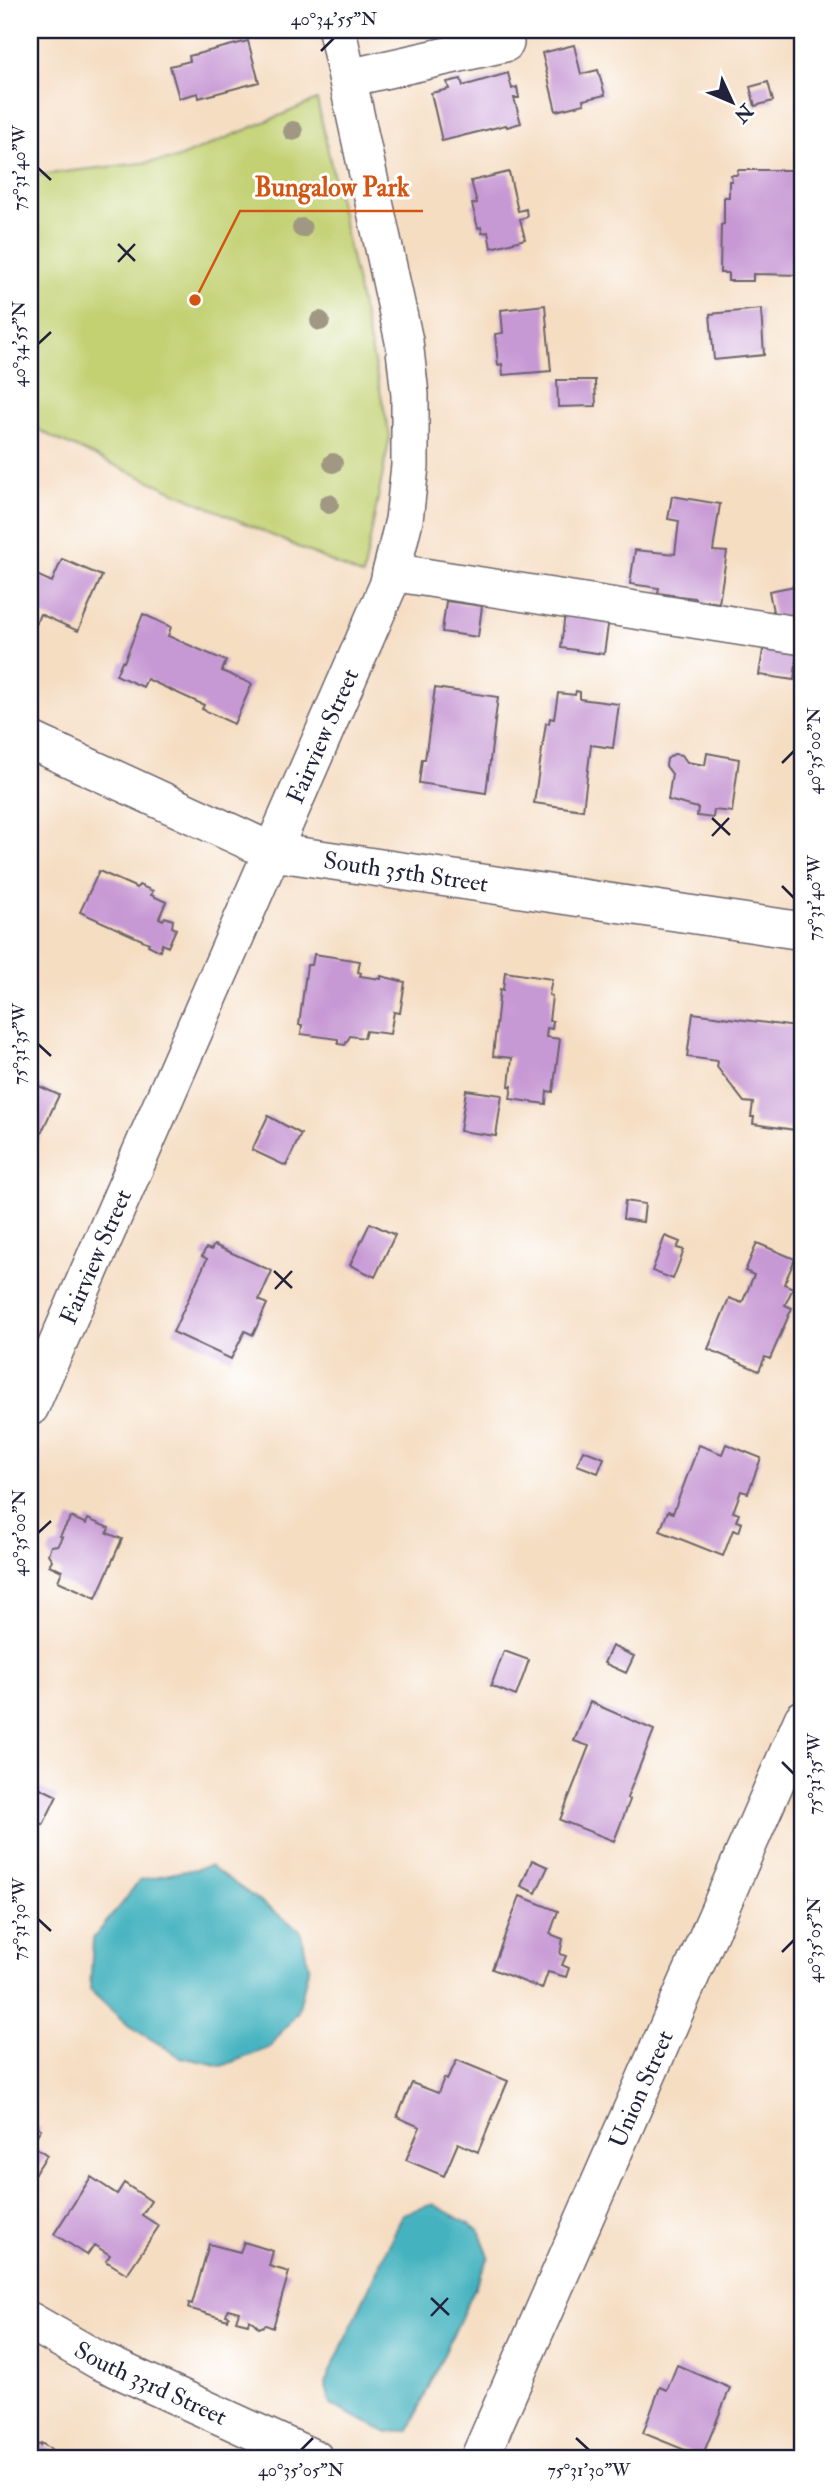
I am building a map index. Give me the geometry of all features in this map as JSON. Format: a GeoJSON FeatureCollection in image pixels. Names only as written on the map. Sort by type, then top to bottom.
{"type":"FeatureCollection","features":[{"type":"Feature","properties":{"kind":"street","name":"Fairview Street"},"geometry":{"type":"LineString","coordinates":[[32,1394],[273,852],[391,572],[404,520],[410,466],[410,395],[404,341],[337,30]]}},
{"type":"Feature","properties":{"kind":"street"},"geometry":{"type":"LineString","coordinates":[[348,78],[505,43]]}},
{"type":"Feature","properties":{"kind":"street"},"geometry":{"type":"LineString","coordinates":[[391,572],[803,636]]}},
{"type":"Feature","properties":{"kind":"street","name":"South 35th Street"},"geometry":{"type":"LineString","coordinates":[[30,740],[273,852],[803,931]]}},
{"type":"Feature","properties":{"kind":"street","name":"Union Street"},"geometry":{"type":"LineString","coordinates":[[479,2459],[803,1719]]}},
{"type":"Feature","properties":{"kind":"street","name":"South 33rd Street"},"geometry":{"type":"LineString","coordinates":[[30,2321],[98,2360],[315,2459]]}},
{"type":"Feature","properties":{"kind":"green space"},"geometry":{"type":"Polygon","coordinates":[[[317,100],[390,436],[363,576],[30,425],[30,176],[176,159],[317,100]]]}},
{"type":"Feature","properties":{"kind":"water"},"geometry":{"type":"Polygon","coordinates":[[[210,1866],[300,1930],[309,1966],[298,2011],[269,2048],[222,2066],[181,2057],[129,2026],[90,1990],[93,1939],[140,1880],[210,1866]]]}},
{"type":"Feature","properties":{"kind":"water"},"geometry":{"type":"Polygon","coordinates":[[[433,2204],[479,2230],[489,2257],[409,2430],[388,2433],[331,2405],[325,2383],[403,2214],[433,2204]]]}},
{"type":"Feature","properties":{"kind":"building"},"geometry":{"type":"Polygon","coordinates":[[[248,41],[259,82],[199,98],[198,93],[179,98],[170,66],[190,61],[189,56],[248,41]]]}},
{"type":"Feature","properties":{"kind":"building"},"geometry":{"type":"Polygon","coordinates":[[[574,45],[581,74],[598,70],[605,95],[556,111],[542,53],[574,45]]]}},
{"type":"Feature","properties":{"kind":"building"},"geometry":{"type":"Polygon","coordinates":[[[508,73],[512,89],[517,87],[519,98],[514,98],[521,123],[442,141],[431,93],[449,89],[447,82],[461,79],[463,86],[508,73]]]}},
{"type":"Feature","properties":{"kind":"building"},"geometry":{"type":"Polygon","coordinates":[[[768,82],[773,101],[755,106],[750,87],[768,82]]]}},
{"type":"Feature","properties":{"kind":"building"},"geometry":{"type":"Polygon","coordinates":[[[738,170],[803,170],[803,275],[753,274],[753,281],[728,281],[728,273],[720,273],[724,197],[729,197],[731,175],[737,175],[738,170]]]}},
{"type":"Feature","properties":{"kind":"building"},"geometry":{"type":"Polygon","coordinates":[[[509,172],[518,211],[526,209],[527,217],[520,219],[525,239],[491,248],[488,232],[482,233],[481,227],[478,228],[472,204],[477,203],[471,181],[509,172]]]}},
{"type":"Feature","properties":{"kind":"building"},"geometry":{"type":"Polygon","coordinates":[[[545,305],[551,371],[503,375],[502,364],[498,365],[495,334],[503,333],[501,310],[545,305]]]}},
{"type":"Feature","properties":{"kind":"building"},"geometry":{"type":"Polygon","coordinates":[[[761,309],[764,355],[714,360],[710,314],[761,309]]]}},
{"type":"Feature","properties":{"kind":"building"},"geometry":{"type":"Polygon","coordinates":[[[557,380],[595,380],[596,406],[558,407],[557,380]]]}},
{"type":"Feature","properties":{"kind":"building"},"geometry":{"type":"Polygon","coordinates":[[[672,496],[720,504],[713,551],[727,552],[719,603],[707,601],[706,606],[694,604],[695,598],[658,593],[659,588],[630,584],[635,550],[675,554],[679,521],[668,519],[672,496]]]}},
{"type":"Feature","properties":{"kind":"building"},"geometry":{"type":"Polygon","coordinates":[[[62,559],[102,576],[78,631],[40,614],[30,637],[30,572],[52,582],[62,559]]]}},
{"type":"Feature","properties":{"kind":"building"},"geometry":{"type":"Polygon","coordinates":[[[800,585],[803,617],[775,622],[769,591],[800,585]]]}},
{"type":"Feature","properties":{"kind":"building"},"geometry":{"type":"Polygon","coordinates":[[[446,601],[482,606],[478,637],[442,632],[446,601]]]}},
{"type":"Feature","properties":{"kind":"building"},"geometry":{"type":"Polygon","coordinates":[[[565,612],[609,618],[604,654],[561,648],[565,612]]]}},
{"type":"Feature","properties":{"kind":"building"},"geometry":{"type":"Polygon","coordinates":[[[143,614],[171,627],[168,636],[226,661],[222,671],[252,684],[234,724],[202,709],[204,705],[147,679],[143,687],[116,675],[143,614]]]}},
{"type":"Feature","properties":{"kind":"building"},"geometry":{"type":"Polygon","coordinates":[[[764,644],[798,649],[794,680],[759,675],[764,644]]]}},
{"type":"Feature","properties":{"kind":"building"},"geometry":{"type":"Polygon","coordinates":[[[435,688],[498,697],[486,793],[419,783],[435,688]]]}},
{"type":"Feature","properties":{"kind":"building"},"geometry":{"type":"Polygon","coordinates":[[[576,691],[580,692],[580,699],[619,704],[613,748],[591,745],[583,810],[534,803],[546,723],[549,723],[550,718],[554,719],[558,693],[575,695],[576,691]]]}},
{"type":"Feature","properties":{"kind":"building"},"geometry":{"type":"Polygon","coordinates":[[[707,753],[739,759],[732,812],[714,810],[713,818],[697,816],[698,808],[668,800],[672,774],[666,766],[667,759],[674,754],[682,755],[687,762],[705,765],[707,753]]]}},
{"type":"Feature","properties":{"kind":"building"},"geometry":{"type":"Polygon","coordinates":[[[99,871],[137,888],[139,885],[153,891],[151,895],[166,902],[159,918],[173,920],[172,927],[176,929],[168,947],[162,944],[160,951],[148,945],[149,943],[80,912],[99,871]]]}},
{"type":"Feature","properties":{"kind":"building"},"geometry":{"type":"Polygon","coordinates":[[[314,954],[360,961],[360,976],[381,979],[381,976],[405,982],[400,1013],[394,1012],[390,1034],[366,1031],[364,1038],[350,1036],[345,1045],[338,1044],[338,1039],[301,1034],[302,1025],[299,1025],[307,965],[312,965],[314,954]]]}},
{"type":"Feature","properties":{"kind":"building"},"geometry":{"type":"Polygon","coordinates":[[[505,972],[552,979],[549,1021],[553,1021],[552,1029],[547,1028],[546,1037],[560,1039],[553,1092],[547,1091],[546,1104],[510,1099],[512,1058],[493,1056],[500,989],[503,990],[505,972]]]}},
{"type":"Feature","properties":{"kind":"building"},"geometry":{"type":"Polygon","coordinates":[[[693,1013],[803,1028],[800,1053],[803,1053],[803,1131],[753,1124],[753,1103],[744,1102],[717,1067],[718,1061],[687,1057],[693,1013]]]}},
{"type":"Feature","properties":{"kind":"building"},"geometry":{"type":"Polygon","coordinates":[[[30,1082],[59,1095],[37,1142],[30,1138],[30,1082]]]}},
{"type":"Feature","properties":{"kind":"building"},"geometry":{"type":"Polygon","coordinates":[[[466,1090],[502,1095],[496,1136],[460,1131],[466,1090]]]}},
{"type":"Feature","properties":{"kind":"building"},"geometry":{"type":"Polygon","coordinates":[[[268,1116],[301,1134],[286,1166],[252,1150],[268,1116]]]}},
{"type":"Feature","properties":{"kind":"building"},"geometry":{"type":"Polygon","coordinates":[[[625,1201],[645,1204],[643,1222],[623,1219],[625,1201]]]}},
{"type":"Feature","properties":{"kind":"building"},"geometry":{"type":"Polygon","coordinates":[[[370,1223],[395,1235],[375,1277],[350,1265],[370,1223]]]}},
{"type":"Feature","properties":{"kind":"building"},"geometry":{"type":"Polygon","coordinates":[[[665,1236],[680,1242],[677,1248],[684,1250],[673,1279],[652,1271],[665,1236]]]}},
{"type":"Feature","properties":{"kind":"building"},"geometry":{"type":"Polygon","coordinates":[[[757,1243],[795,1259],[784,1284],[793,1288],[785,1305],[792,1308],[770,1359],[765,1357],[759,1371],[708,1349],[729,1298],[742,1303],[754,1275],[745,1271],[757,1243]]]}},
{"type":"Feature","properties":{"kind":"building"},"geometry":{"type":"Polygon","coordinates":[[[214,1245],[272,1271],[259,1300],[267,1304],[253,1335],[245,1331],[231,1359],[173,1332],[207,1259],[202,1256],[206,1248],[211,1250],[214,1245]]]}},
{"type":"Feature","properties":{"kind":"building"},"geometry":{"type":"Polygon","coordinates":[[[726,1444],[761,1458],[748,1493],[741,1491],[733,1512],[739,1514],[736,1521],[742,1523],[739,1532],[733,1530],[723,1556],[660,1531],[668,1511],[673,1513],[699,1445],[722,1454],[726,1444]]]}},
{"type":"Feature","properties":{"kind":"building"},"geometry":{"type":"Polygon","coordinates":[[[583,1450],[604,1458],[598,1473],[577,1465],[583,1450]]]}},
{"type":"Feature","properties":{"kind":"building"},"geometry":{"type":"Polygon","coordinates":[[[71,1517],[86,1524],[88,1519],[109,1528],[107,1533],[122,1539],[96,1598],[58,1581],[62,1571],[49,1565],[52,1560],[48,1554],[51,1546],[58,1545],[71,1517]]]}},
{"type":"Feature","properties":{"kind":"building"},"geometry":{"type":"Polygon","coordinates":[[[612,1646],[634,1656],[626,1673],[604,1663],[612,1646]]]}},
{"type":"Feature","properties":{"kind":"building"},"geometry":{"type":"Polygon","coordinates":[[[504,1651],[529,1660],[516,1696],[491,1686],[504,1651]]]}},
{"type":"Feature","properties":{"kind":"building"},"geometry":{"type":"Polygon","coordinates":[[[590,1702],[654,1730],[627,1798],[630,1800],[614,1841],[560,1820],[589,1746],[574,1741],[590,1702]]]}},
{"type":"Feature","properties":{"kind":"building"},"geometry":{"type":"Polygon","coordinates":[[[30,1783],[57,1796],[43,1825],[30,1819],[30,1783]]]}},
{"type":"Feature","properties":{"kind":"building"},"geometry":{"type":"Polygon","coordinates":[[[532,1860],[548,1867],[536,1893],[521,1886],[532,1860]]]}},
{"type":"Feature","properties":{"kind":"building"},"geometry":{"type":"Polygon","coordinates":[[[520,1896],[558,1911],[550,1934],[563,1939],[560,1954],[566,1956],[562,1965],[569,1968],[566,1977],[548,1972],[542,1989],[492,1969],[520,1896]]]}},
{"type":"Feature","properties":{"kind":"building"},"geometry":{"type":"Polygon","coordinates":[[[457,2060],[508,2081],[478,2152],[458,2143],[444,2176],[406,2160],[420,2127],[397,2117],[412,2083],[438,2093],[444,2078],[447,2080],[457,2060]]]}},
{"type":"Feature","properties":{"kind":"building"},"geometry":{"type":"Polygon","coordinates":[[[30,2122],[41,2129],[31,2144],[47,2155],[30,2181],[30,2122]]]}},
{"type":"Feature","properties":{"kind":"building"},"geometry":{"type":"Polygon","coordinates":[[[91,2177],[117,2194],[124,2183],[151,2201],[142,2215],[159,2226],[127,2274],[106,2261],[110,2255],[94,2245],[87,2255],[54,2234],[91,2177]]]}},
{"type":"Feature","properties":{"kind":"building"},"geometry":{"type":"Polygon","coordinates":[[[244,2242],[273,2251],[269,2266],[289,2272],[273,2328],[266,2325],[259,2328],[249,2320],[248,2324],[236,2321],[239,2312],[228,2309],[228,2320],[188,2308],[189,2303],[192,2304],[209,2244],[240,2252],[244,2242]]]}},
{"type":"Feature","properties":{"kind":"building"},"geometry":{"type":"Polygon","coordinates":[[[677,2365],[730,2388],[702,2457],[643,2433],[660,2387],[667,2390],[677,2365]]]}},
{"type":"Feature","properties":{"kind":"building"},"geometry":{"type":"Polygon","coordinates":[[[30,2439],[63,2456],[61,2459],[30,2459],[30,2439]]]}},
{"type":"Feature","properties":{"kind":"place","name":"Bungalow Park"},"geometry":{"type":"Point","coordinates":[195,300]}}]}
